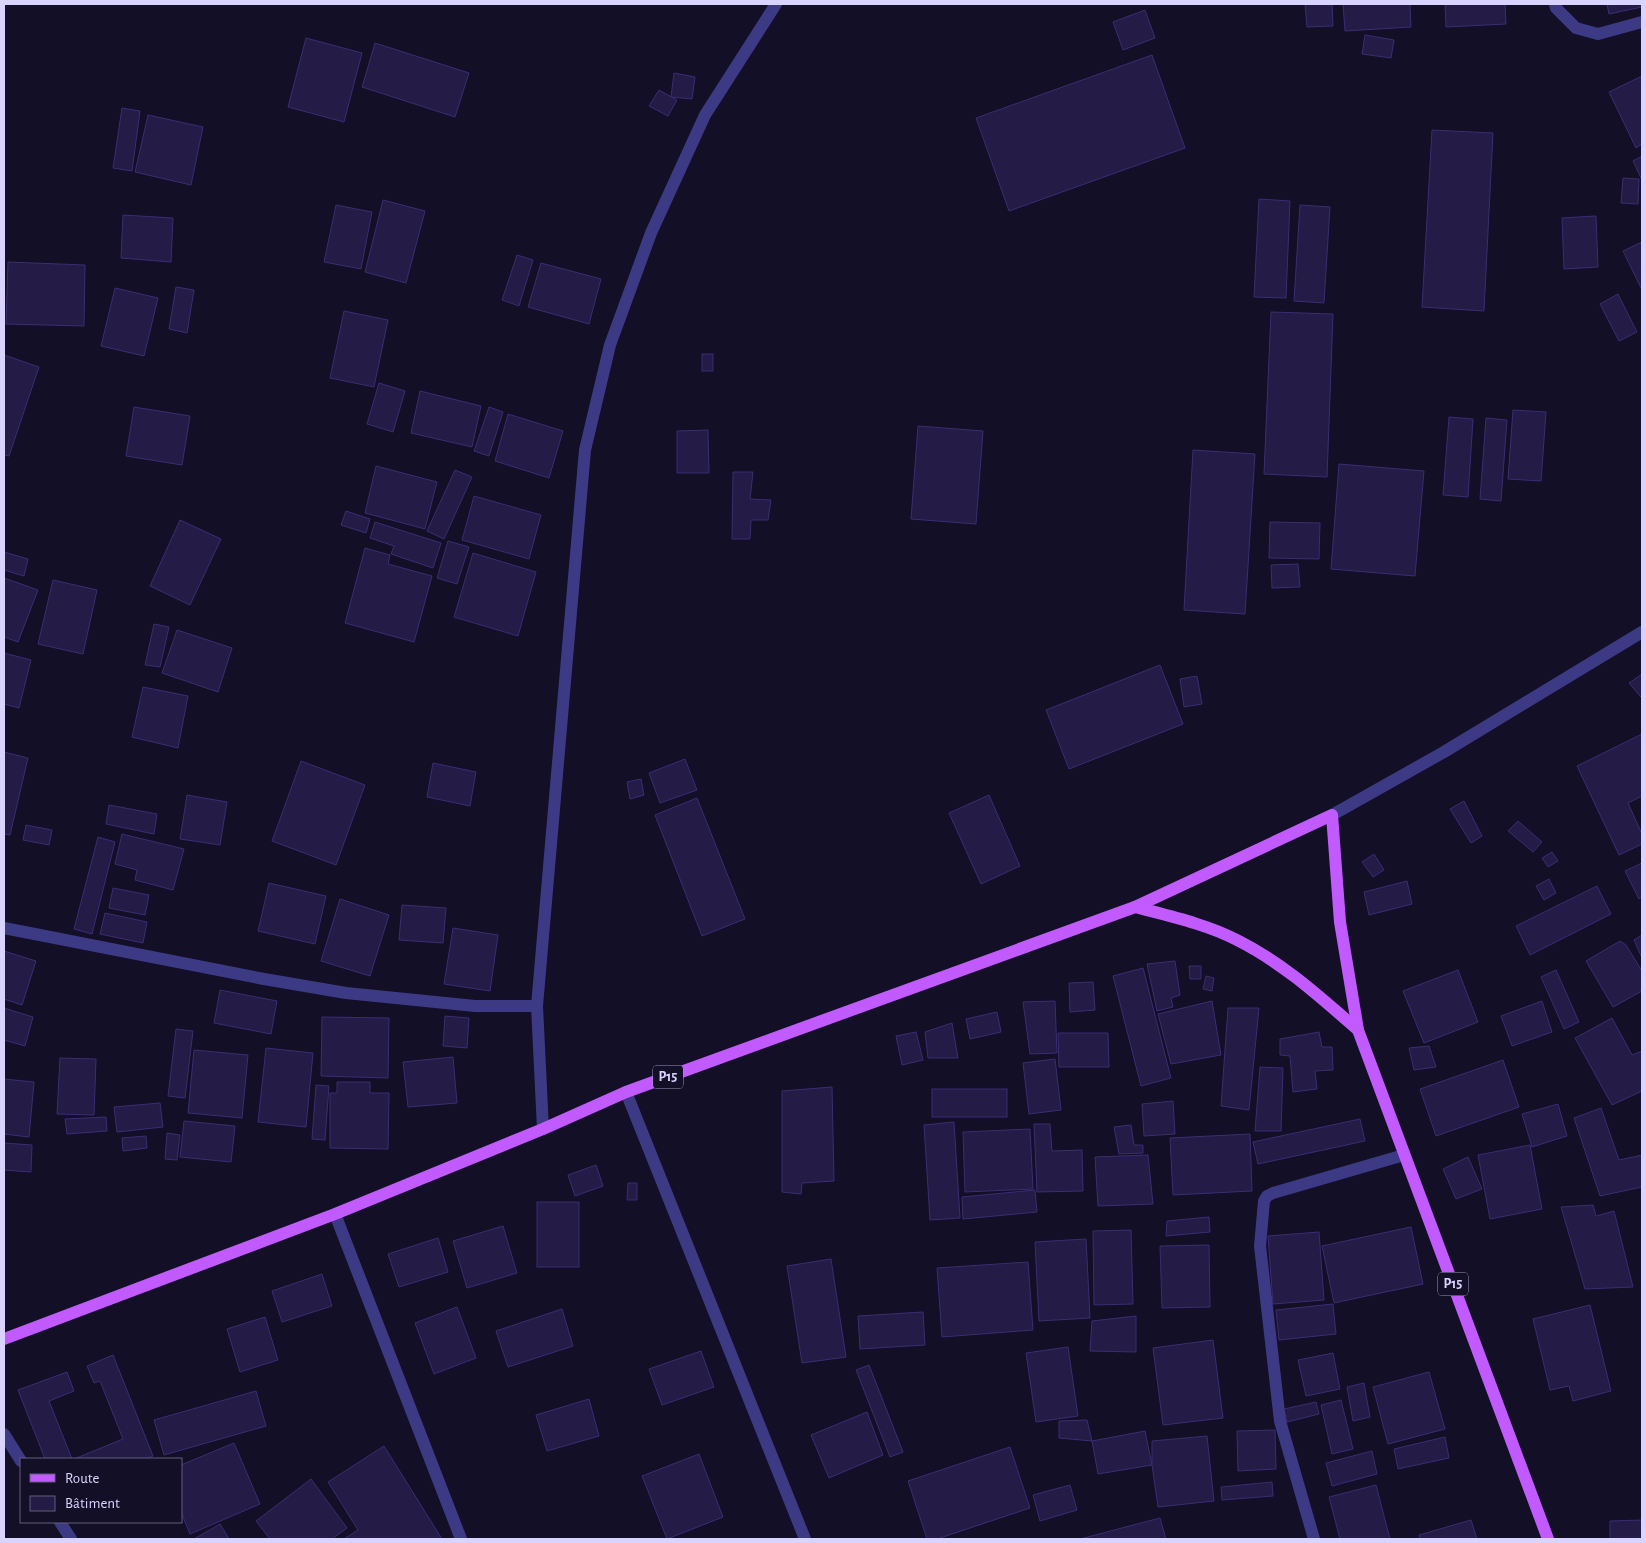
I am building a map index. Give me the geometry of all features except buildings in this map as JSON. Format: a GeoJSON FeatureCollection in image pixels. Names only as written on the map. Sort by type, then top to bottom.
{"type":"FeatureCollection","features":[{"type":"Feature","properties":{"kind":"main road","name":"P15"},"geometry":{"type":"LineString","coordinates":[[4,1339],[335,1214],[543,1129],[626,1092],[1135,907],[1332,815],[1340,922],[1358,1030],[1548,1539]]}},
{"type":"Feature","properties":{"kind":"main road","name":"P15"},"geometry":{"type":"LineString","coordinates":[[1135,907],[1196,924],[1237,940],[1281,966],[1315,992],[1358,1030]]}},
{"type":"Feature","properties":{"kind":"street"},"geometry":{"type":"LineString","coordinates":[[543,1129],[538,1006],[585,450],[610,344],[651,233],[704,115],[776,4]]}},
{"type":"Feature","properties":{"kind":"street"},"geometry":{"type":"LineString","coordinates":[[1556,4],[1556,8],[1576,28],[1598,34],[1642,22]]}},
{"type":"Feature","properties":{"kind":"street"},"geometry":{"type":"LineString","coordinates":[[1332,815],[1452,747],[1642,632]]}},
{"type":"Feature","properties":{"kind":"street"},"geometry":{"type":"LineString","coordinates":[[4,928],[264,979],[346,993],[475,1006],[538,1006]]}},
{"type":"Feature","properties":{"kind":"street"},"geometry":{"type":"LineString","coordinates":[[626,1092],[805,1539]]}},
{"type":"Feature","properties":{"kind":"street"},"geometry":{"type":"LineString","coordinates":[[1314,1539],[1280,1420],[1260,1246],[1264,1201],[1267,1196],[1273,1193],[1404,1155]]}},
{"type":"Feature","properties":{"kind":"street"},"geometry":{"type":"LineString","coordinates":[[335,1214],[461,1539]]}},
{"type":"Feature","properties":{"kind":"street"},"geometry":{"type":"LineString","coordinates":[[4,1434],[20,1459]]}},
{"type":"Feature","properties":{"kind":"street"},"geometry":{"type":"LineString","coordinates":[[61,1523],[71,1539]]}}]}
